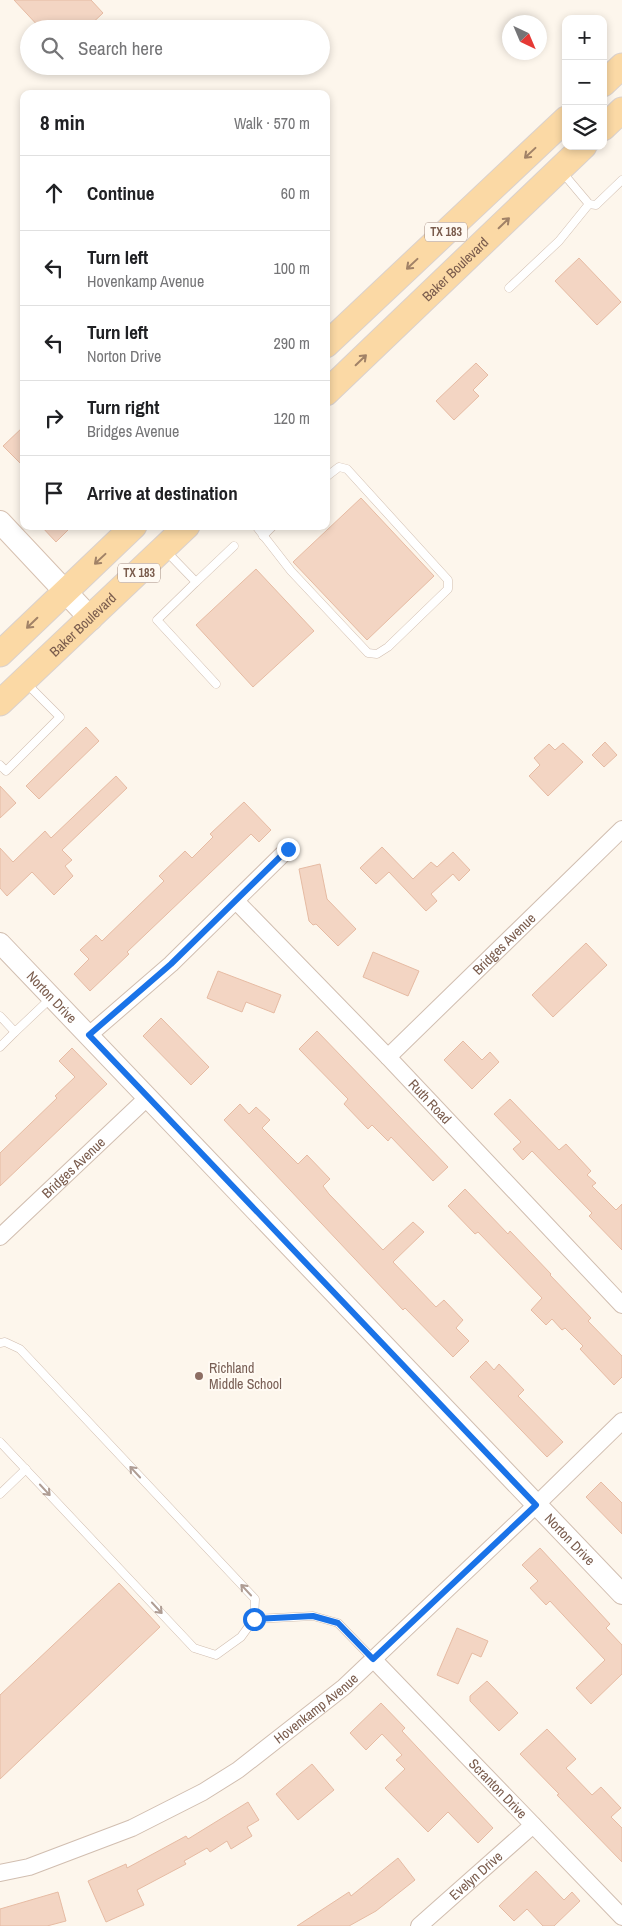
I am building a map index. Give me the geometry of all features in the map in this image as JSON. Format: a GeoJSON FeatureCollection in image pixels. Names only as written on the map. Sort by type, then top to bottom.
{"type":"FeatureCollection","features":[{"type":"Feature","properties":{"kind":"main road"},"geometry":{"type":"LineString","coordinates":[[607,80],[622,66]]}},
{"type":"Feature","properties":{"kind":"main road"},"geometry":{"type":"LineString","coordinates":[[607,124],[622,110]]}},
{"type":"Feature","properties":{"kind":"main road","name":"TX 183"},"geometry":{"type":"LineString","coordinates":[[330,341],[562,123]]}},
{"type":"Feature","properties":{"kind":"main road","name":"Baker Boulevard"},"geometry":{"type":"LineString","coordinates":[[330,389],[580,150]]}},
{"type":"Feature","properties":{"kind":"main road"},"geometry":{"type":"LineString","coordinates":[[0,522],[90,619]]}},
{"type":"Feature","properties":{"kind":"main road","name":"TX 183"},"geometry":{"type":"LineString","coordinates":[[0,654],[130,530]]}},
{"type":"Feature","properties":{"kind":"main road","name":"Baker Boulevard"},"geometry":{"type":"LineString","coordinates":[[0,703],[183,530]]}},
{"type":"Feature","properties":{"kind":"street","name":"Bridges Avenue"},"geometry":{"type":"LineString","coordinates":[[388,1057],[622,829]]}},
{"type":"Feature","properties":{"kind":"street"},"geometry":{"type":"LineString","coordinates":[[89,1035],[171,964],[288,849]]}},
{"type":"Feature","properties":{"kind":"street","name":"Ruth Road"},"geometry":{"type":"LineString","coordinates":[[236,901],[388,1057],[622,1305]]}},
{"type":"Feature","properties":{"kind":"street","name":"Norton Drive"},"geometry":{"type":"LineString","coordinates":[[0,943],[622,1594]]}},
{"type":"Feature","properties":{"kind":"street","name":"Bridges Avenue"},"geometry":{"type":"LineString","coordinates":[[0,1237],[148,1097]]}},
{"type":"Feature","properties":{"kind":"street","name":"Hovenkamp Avenue"},"geometry":{"type":"LineString","coordinates":[[0,1873],[29,1867],[132,1828],[203,1792],[238,1770],[344,1687],[622,1421]]}},
{"type":"Feature","properties":{"kind":"street","name":"Scranton Drive"},"geometry":{"type":"LineString","coordinates":[[373,1659],[622,1917]]}},
{"type":"Feature","properties":{"kind":"street","name":"Evelyn Drive"},"geometry":{"type":"LineString","coordinates":[[419,1926],[533,1824]]}},
{"type":"Feature","properties":{"kind":"lane"},"geometry":{"type":"LineString","coordinates":[[560,169],[589,204],[596,205],[622,180]]}},
{"type":"Feature","properties":{"kind":"lane"},"geometry":{"type":"LineString","coordinates":[[510,288],[559,241],[589,204]]}},
{"type":"Feature","properties":{"kind":"lane"},"geometry":{"type":"LineString","coordinates":[[259,530],[291,571],[368,653],[377,654],[388,647],[448,589],[448,580],[347,469],[340,467],[330,474]]}},
{"type":"Feature","properties":{"kind":"lane"},"geometry":{"type":"LineString","coordinates":[[263,536],[270,530]]}},
{"type":"Feature","properties":{"kind":"lane"},"geometry":{"type":"LineString","coordinates":[[216,684],[157,620],[234,546]]}},
{"type":"Feature","properties":{"kind":"lane"},"geometry":{"type":"LineString","coordinates":[[164,548],[196,582]]}},
{"type":"Feature","properties":{"kind":"lane"},"geometry":{"type":"LineString","coordinates":[[0,765],[6,770],[60,717],[24,681]]}},
{"type":"Feature","properties":{"kind":"lane"},"geometry":{"type":"LineString","coordinates":[[0,1047],[52,997]]}},
{"type":"Feature","properties":{"kind":"lane"},"geometry":{"type":"LineString","coordinates":[[0,1016],[15,1032]]}},
{"type":"Feature","properties":{"kind":"lane"},"geometry":{"type":"LineString","coordinates":[[0,1343],[5,1342],[20,1349],[255,1599],[254,1619],[241,1637],[216,1655],[194,1648],[0,1442]]}},
{"type":"Feature","properties":{"kind":"lane"},"geometry":{"type":"LineString","coordinates":[[0,1494],[26,1469]]}},
{"type":"Feature","properties":{"kind":"lane"},"geometry":{"type":"LineString","coordinates":[[254,1619],[313,1616],[338,1623],[373,1659]]}},
{"type":"Feature","properties":{"kind":"building"},"geometry":{"type":"Polygon","coordinates":[[[14,0],[91,0],[103,13],[96,20],[33,20],[14,0]]]}},
{"type":"Feature","properties":{"kind":"building"},"geometry":{"type":"Polygon","coordinates":[[[579,258],[621,302],[597,325],[555,281],[579,258]]]}},
{"type":"Feature","properties":{"kind":"building"},"geometry":{"type":"Polygon","coordinates":[[[476,363],[488,375],[473,390],[479,396],[454,420],[436,401],[476,363]]]}},
{"type":"Feature","properties":{"kind":"building"},"geometry":{"type":"Polygon","coordinates":[[[20,430],[20,463],[3,446],[20,430]]]}},
{"type":"Feature","properties":{"kind":"building"},"geometry":{"type":"Polygon","coordinates":[[[361,498],[434,576],[367,640],[293,562],[327,530],[330,530],[330,527],[361,498]]]}},
{"type":"Feature","properties":{"kind":"building"},"geometry":{"type":"Polygon","coordinates":[[[45,530],[68,530],[56,542],[45,530]]]}},
{"type":"Feature","properties":{"kind":"building"},"geometry":{"type":"Polygon","coordinates":[[[256,569],[314,631],[253,687],[196,625],[256,569]]]}},
{"type":"Feature","properties":{"kind":"building"},"geometry":{"type":"Polygon","coordinates":[[[86,727],[99,741],[39,799],[26,786],[86,727]]]}},
{"type":"Feature","properties":{"kind":"building"},"geometry":{"type":"Polygon","coordinates":[[[605,742],[617,755],[604,767],[592,755],[605,742]]]}},
{"type":"Feature","properties":{"kind":"building"},"geometry":{"type":"Polygon","coordinates":[[[563,743],[583,762],[548,796],[529,776],[540,765],[534,758],[549,744],[555,750],[563,743]]]}},
{"type":"Feature","properties":{"kind":"building"},"geometry":{"type":"Polygon","coordinates":[[[116,776],[127,788],[62,850],[72,860],[65,866],[73,876],[54,895],[32,872],[7,896],[0,888],[0,848],[13,862],[45,831],[51,838],[116,776]]]}},
{"type":"Feature","properties":{"kind":"building"},"geometry":{"type":"Polygon","coordinates":[[[0,786],[16,803],[0,818],[0,786]]]}},
{"type":"Feature","properties":{"kind":"building"},"geometry":{"type":"Polygon","coordinates":[[[244,802],[271,830],[259,842],[251,834],[127,952],[129,954],[90,991],[74,974],[89,959],[80,950],[96,935],[102,941],[164,881],[159,876],[185,851],[192,858],[213,837],[210,834],[244,802]]]}},
{"type":"Feature","properties":{"kind":"building"},"geometry":{"type":"Polygon","coordinates":[[[382,847],[413,879],[431,862],[437,867],[453,852],[470,870],[459,881],[453,874],[431,894],[437,901],[426,911],[389,872],[376,884],[360,868],[382,847]]]}},
{"type":"Feature","properties":{"kind":"building"},"geometry":{"type":"Polygon","coordinates":[[[320,864],[327,899],[356,929],[338,946],[316,924],[313,925],[309,921],[299,869],[320,864]]]}},
{"type":"Feature","properties":{"kind":"building"},"geometry":{"type":"Polygon","coordinates":[[[586,943],[607,965],[553,1017],[532,995],[586,943]]]}},
{"type":"Feature","properties":{"kind":"building"},"geometry":{"type":"Polygon","coordinates":[[[373,952],[419,971],[408,996],[363,977],[373,952]]]}},
{"type":"Feature","properties":{"kind":"building"},"geometry":{"type":"Polygon","coordinates":[[[218,971],[281,995],[274,1013],[246,1002],[242,1012],[207,998],[218,971]]]}},
{"type":"Feature","properties":{"kind":"building"},"geometry":{"type":"Polygon","coordinates":[[[161,1018],[209,1067],[191,1085],[143,1036],[161,1018]]]}},
{"type":"Feature","properties":{"kind":"building"},"geometry":{"type":"Polygon","coordinates":[[[317,1031],[448,1167],[433,1181],[391,1137],[388,1141],[372,1125],[368,1129],[344,1104],[348,1099],[299,1049],[317,1031]]]}},
{"type":"Feature","properties":{"kind":"building"},"geometry":{"type":"Polygon","coordinates":[[[463,1041],[482,1060],[490,1052],[499,1062],[472,1089],[444,1060],[463,1041]]]}},
{"type":"Feature","properties":{"kind":"building"},"geometry":{"type":"Polygon","coordinates":[[[72,1048],[107,1084],[0,1186],[0,1153],[57,1098],[55,1096],[75,1077],[59,1061],[72,1048]]]}},
{"type":"Feature","properties":{"kind":"building"},"geometry":{"type":"Polygon","coordinates":[[[510,1099],[559,1150],[566,1144],[591,1171],[587,1175],[596,1183],[592,1186],[616,1210],[622,1204],[622,1250],[589,1216],[592,1213],[532,1151],[523,1160],[513,1149],[521,1142],[494,1114],[510,1099]]]}},
{"type":"Feature","properties":{"kind":"building"},"geometry":{"type":"Polygon","coordinates":[[[240,1104],[249,1114],[256,1107],[270,1120],[262,1128],[298,1164],[307,1155],[330,1179],[323,1186],[329,1194],[383,1250],[413,1222],[424,1232],[393,1262],[436,1307],[444,1300],[463,1320],[456,1328],[469,1341],[453,1357],[405,1308],[403,1310],[224,1120],[240,1104]]]}},
{"type":"Feature","properties":{"kind":"building"},"geometry":{"type":"Polygon","coordinates":[[[465,1189],[508,1234],[510,1231],[551,1274],[591,1318],[588,1321],[622,1356],[622,1377],[614,1385],[580,1349],[583,1346],[565,1328],[562,1330],[552,1319],[546,1325],[531,1310],[542,1298],[478,1232],[475,1234],[448,1206],[465,1189]]]}},
{"type":"Feature","properties":{"kind":"building"},"geometry":{"type":"Polygon","coordinates":[[[486,1361],[494,1370],[499,1364],[524,1390],[518,1396],[563,1442],[547,1457],[470,1377],[486,1361]]]}},
{"type":"Feature","properties":{"kind":"building"},"geometry":{"type":"Polygon","coordinates":[[[601,1482],[622,1503],[622,1534],[586,1497],[601,1482]]]}},
{"type":"Feature","properties":{"kind":"building"},"geometry":{"type":"Polygon","coordinates":[[[540,1548],[610,1624],[606,1628],[622,1645],[622,1674],[591,1704],[576,1688],[605,1660],[550,1601],[546,1605],[530,1588],[538,1581],[522,1565],[540,1548]]]}},
{"type":"Feature","properties":{"kind":"building"},"geometry":{"type":"Polygon","coordinates":[[[119,1583],[160,1627],[0,1779],[0,1695],[119,1583]]]}},
{"type":"Feature","properties":{"kind":"building"},"geometry":{"type":"Polygon","coordinates":[[[457,1628],[488,1641],[481,1657],[472,1653],[458,1684],[437,1675],[457,1628]]]}},
{"type":"Feature","properties":{"kind":"building"},"geometry":{"type":"Polygon","coordinates":[[[487,1681],[518,1713],[499,1731],[470,1701],[470,1696],[487,1681]]]}},
{"type":"Feature","properties":{"kind":"building"},"geometry":{"type":"Polygon","coordinates":[[[381,1703],[405,1728],[402,1731],[493,1828],[478,1843],[448,1812],[428,1832],[385,1788],[405,1769],[396,1760],[402,1755],[382,1734],[366,1750],[350,1733],[381,1703]]]}},
{"type":"Feature","properties":{"kind":"building"},"geometry":{"type":"Polygon","coordinates":[[[547,1729],[576,1759],[566,1768],[592,1795],[601,1787],[621,1808],[611,1817],[622,1828],[622,1862],[520,1754],[547,1729]]]}},
{"type":"Feature","properties":{"kind":"building"},"geometry":{"type":"Polygon","coordinates":[[[312,1764],[334,1790],[298,1820],[276,1794],[312,1764]]]}},
{"type":"Feature","properties":{"kind":"building"},"geometry":{"type":"Polygon","coordinates":[[[248,1802],[259,1820],[247,1827],[252,1836],[231,1849],[227,1841],[210,1852],[207,1848],[184,1861],[186,1864],[137,1890],[144,1905],[106,1922],[88,1881],[126,1864],[127,1868],[186,1836],[188,1839],[248,1802]]]}},
{"type":"Feature","properties":{"kind":"building"},"geometry":{"type":"Polygon","coordinates":[[[398,1858],[415,1880],[376,1911],[349,1926],[297,1926],[349,1892],[351,1896],[398,1858]]]}},
{"type":"Feature","properties":{"kind":"building"},"geometry":{"type":"Polygon","coordinates":[[[536,1871],[564,1900],[572,1892],[580,1901],[554,1926],[543,1926],[527,1909],[514,1921],[499,1906],[536,1871]]]}},
{"type":"Feature","properties":{"kind":"building"},"geometry":{"type":"Polygon","coordinates":[[[58,1892],[66,1921],[47,1926],[0,1926],[0,1909],[58,1892]]]}},
{"type":"Feature","properties":{"kind":"place","name":"Richland Middle School"},"geometry":{"type":"Point","coordinates":[199,1376]}},
{"type":"Feature","properties":{"kind":"route"},"geometry":{"type":"LineString","coordinates":[[254,1619],[313,1616],[338,1623],[373,1659],[536,1505],[89,1035],[171,964],[288,849]]}}]}
